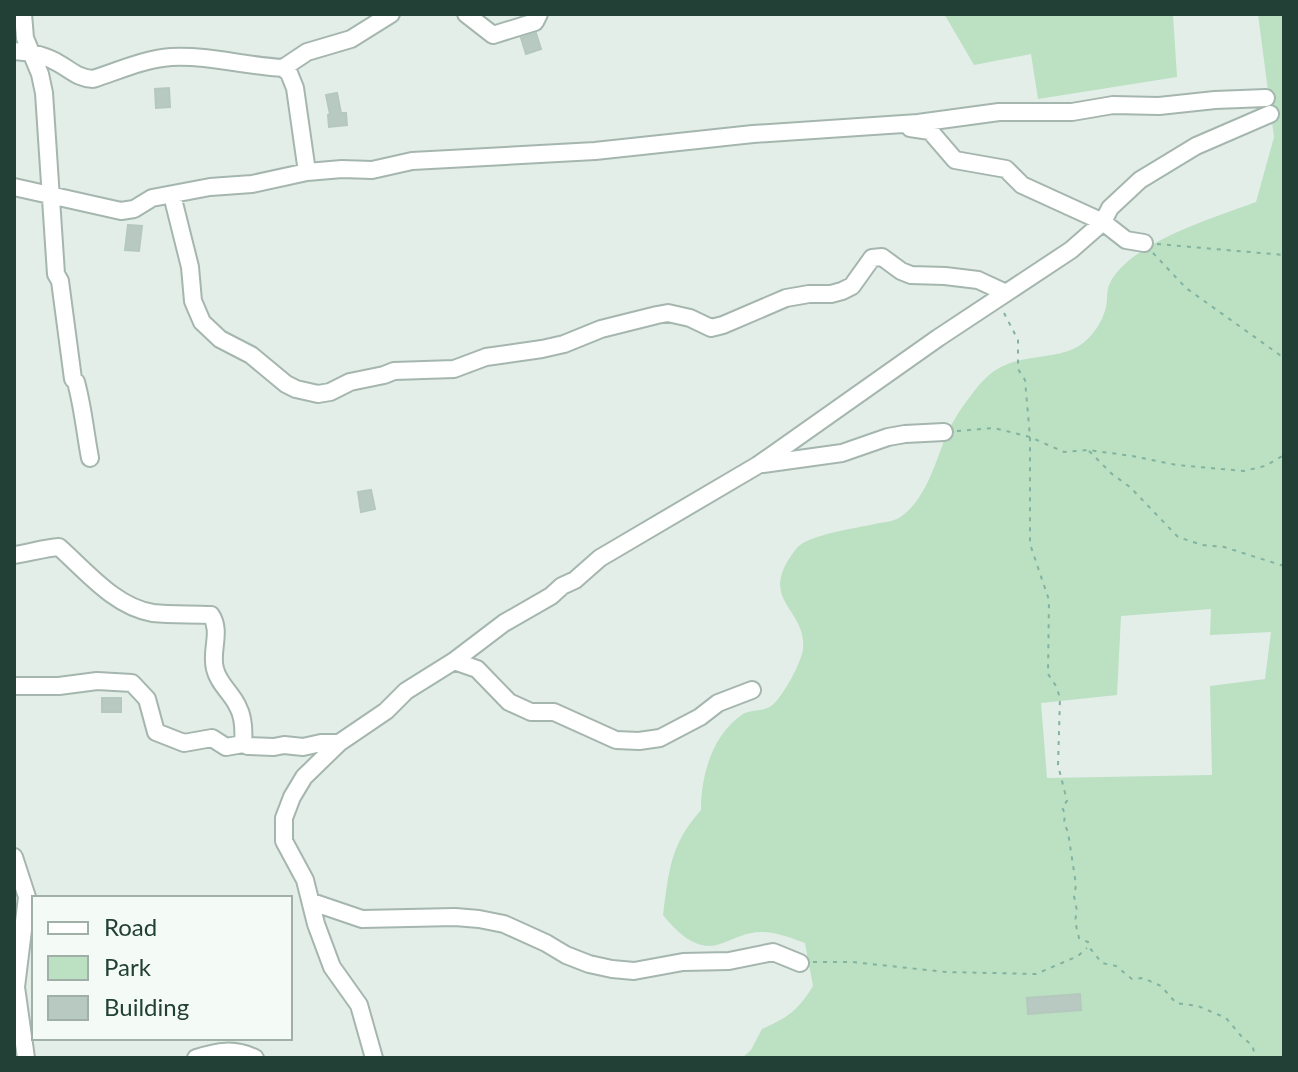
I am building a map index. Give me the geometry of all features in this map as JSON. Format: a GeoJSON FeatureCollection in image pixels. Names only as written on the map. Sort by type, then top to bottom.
{"type":"FeatureCollection","features":[{"type":"Feature","properties":{"kind":"street"},"geometry":{"type":"LineString","coordinates":[[22,52],[25,38],[23,14]]}},
{"type":"Feature","properties":{"kind":"street"},"geometry":{"type":"LineString","coordinates":[[283,68],[307,52],[351,39],[391,14]]}},
{"type":"Feature","properties":{"kind":"street"},"geometry":{"type":"LineString","coordinates":[[466,14],[493,35],[535,22],[539,14]]}},
{"type":"Feature","properties":{"kind":"street"},"geometry":{"type":"LineString","coordinates":[[22,52],[58,62],[76,76],[93,79],[170,57],[283,68],[289,73],[295,88],[307,172]]}},
{"type":"Feature","properties":{"kind":"street"},"geometry":{"type":"LineString","coordinates":[[22,52],[40,74],[44,93],[56,274],[60,281],[73,379],[84,408],[83,421],[90,458]]}},
{"type":"Feature","properties":{"kind":"street"},"geometry":{"type":"LineString","coordinates":[[14,187],[121,211],[134,209],[152,198],[210,187],[252,184],[307,172],[372,170],[412,161],[595,151],[753,134],[906,124],[999,112],[1072,112],[1113,105],[1159,106],[1215,100],[1268,106],[1140,180],[1110,208],[1103,222],[1071,250],[1004,292],[758,465],[600,558],[575,580],[504,623],[454,661],[406,691],[386,711],[339,743],[304,777],[284,818],[284,841],[305,880],[316,924],[332,967],[359,1005],[374,1058]]}},
{"type":"Feature","properties":{"kind":"street"},"geometry":{"type":"LineString","coordinates":[[906,124],[911,128],[930,131],[955,160],[1006,169],[1022,185],[1103,222],[1126,240],[1144,243]]}},
{"type":"Feature","properties":{"kind":"street"},"geometry":{"type":"LineString","coordinates":[[172,195],[190,267],[193,301],[202,322],[220,339],[251,355],[286,384],[307,392],[330,392],[350,382],[394,371],[454,369],[486,357],[564,344],[601,329],[668,313],[690,318],[711,328],[786,298],[842,291],[852,286],[872,258],[882,257],[911,275],[978,280],[1004,292]]}},
{"type":"Feature","properties":{"kind":"street"},"geometry":{"type":"LineString","coordinates":[[758,465],[842,453],[888,437],[944,432]]}},
{"type":"Feature","properties":{"kind":"street"},"geometry":{"type":"LineString","coordinates":[[14,555],[59,547],[109,592],[129,605],[151,613],[211,615],[216,623],[214,668],[223,688],[238,706],[244,728],[243,744]]}},
{"type":"Feature","properties":{"kind":"street"},"geometry":{"type":"LineString","coordinates":[[454,661],[477,669],[509,702],[531,712],[554,712],[616,740],[660,738],[700,717],[718,703],[752,690]]}},
{"type":"Feature","properties":{"kind":"street"},"geometry":{"type":"LineString","coordinates":[[14,686],[59,686],[97,681],[132,683],[147,699],[156,732],[184,743],[212,738],[226,747],[243,744],[303,747],[339,743]]}},
{"type":"Feature","properties":{"kind":"street"},"geometry":{"type":"LineString","coordinates":[[14,857],[27,897],[16,987],[26,1058]]}},
{"type":"Feature","properties":{"kind":"street"},"geometry":{"type":"LineString","coordinates":[[312,902],[362,919],[455,917],[504,924],[566,955],[612,969],[634,971],[683,962],[729,961],[773,952],[800,963]]}},
{"type":"Feature","properties":{"kind":"street"},"geometry":{"type":"LineString","coordinates":[[196,1058],[220,1051],[243,1052],[255,1058]]}},
{"type":"Feature","properties":{"kind":"path"},"geometry":{"type":"LineString","coordinates":[[1144,243],[1284,255]]}},
{"type":"Feature","properties":{"kind":"path"},"geometry":{"type":"LineString","coordinates":[[1144,243],[1186,288],[1284,358]]}},
{"type":"Feature","properties":{"kind":"path"},"geometry":{"type":"LineString","coordinates":[[1004,292],[1006,304],[1003,311],[1018,340],[1018,369],[1025,380],[1030,437],[1030,544],[1049,600],[1048,674],[1060,698],[1058,765],[1067,801],[1062,807],[1076,885],[1075,921],[1079,938],[1088,942],[1102,963],[1116,966],[1132,979],[1143,978],[1161,986],[1176,1003],[1198,1006],[1226,1018],[1252,1045],[1256,1058]]}},
{"type":"Feature","properties":{"kind":"path"},"geometry":{"type":"LineString","coordinates":[[944,432],[994,428],[1030,437],[1064,452],[1088,450],[1177,465],[1244,471],[1265,466],[1284,455]]}},
{"type":"Feature","properties":{"kind":"path"},"geometry":{"type":"LineString","coordinates":[[1088,450],[1130,487],[1178,537],[1202,545],[1224,547],[1284,566]]}},
{"type":"Feature","properties":{"kind":"path"},"geometry":{"type":"LineString","coordinates":[[800,963],[852,962],[946,972],[1036,974],[1078,956],[1089,947]]}},
{"type":"Feature","properties":{"kind":"green space"},"geometry":{"type":"Polygon","coordinates":[[[941,14],[1178,14],[1173,15],[1177,77],[1038,99],[1031,54],[974,65],[946,17],[941,14]]]}},
{"type":"Feature","properties":{"kind":"green space"},"geometry":{"type":"Polygon","coordinates":[[[1258,14],[1284,14],[1284,1058],[742,1058],[751,1050],[762,1029],[791,1013],[813,986],[805,943],[762,932],[745,934],[711,946],[703,945],[681,934],[663,915],[673,859],[683,835],[701,810],[703,783],[716,744],[743,714],[768,708],[775,702],[791,679],[802,655],[802,635],[798,623],[781,592],[780,581],[785,567],[796,549],[810,540],[893,520],[908,511],[927,483],[946,435],[982,382],[1003,366],[1061,353],[1084,343],[1102,318],[1110,283],[1135,256],[1175,233],[1256,202],[1274,137],[1258,14]],[[1211,609],[1121,616],[1117,695],[1041,703],[1047,778],[1212,775],[1210,686],[1265,679],[1271,632],[1210,635],[1211,609]]]}},
{"type":"Feature","properties":{"kind":"building"},"geometry":{"type":"Polygon","coordinates":[[[536,33],[541,49],[526,54],[521,38],[536,33]]]}},
{"type":"Feature","properties":{"kind":"building"},"geometry":{"type":"Polygon","coordinates":[[[169,88],[170,107],[156,108],[155,89],[169,88]]]}},
{"type":"Feature","properties":{"kind":"building"},"geometry":{"type":"Polygon","coordinates":[[[337,93],[341,113],[346,113],[347,125],[329,127],[326,95],[337,93]]]}},
{"type":"Feature","properties":{"kind":"building"},"geometry":{"type":"Polygon","coordinates":[[[128,225],[142,226],[139,251],[125,250],[128,225]]]}},
{"type":"Feature","properties":{"kind":"building"},"geometry":{"type":"Polygon","coordinates":[[[371,490],[375,509],[361,512],[358,492],[371,490]]]}},
{"type":"Feature","properties":{"kind":"building"},"geometry":{"type":"Polygon","coordinates":[[[102,698],[121,698],[121,712],[102,712],[102,698]]]}},
{"type":"Feature","properties":{"kind":"building"},"geometry":{"type":"Polygon","coordinates":[[[1080,994],[1081,1010],[1028,1014],[1027,998],[1080,994]]]}}]}
